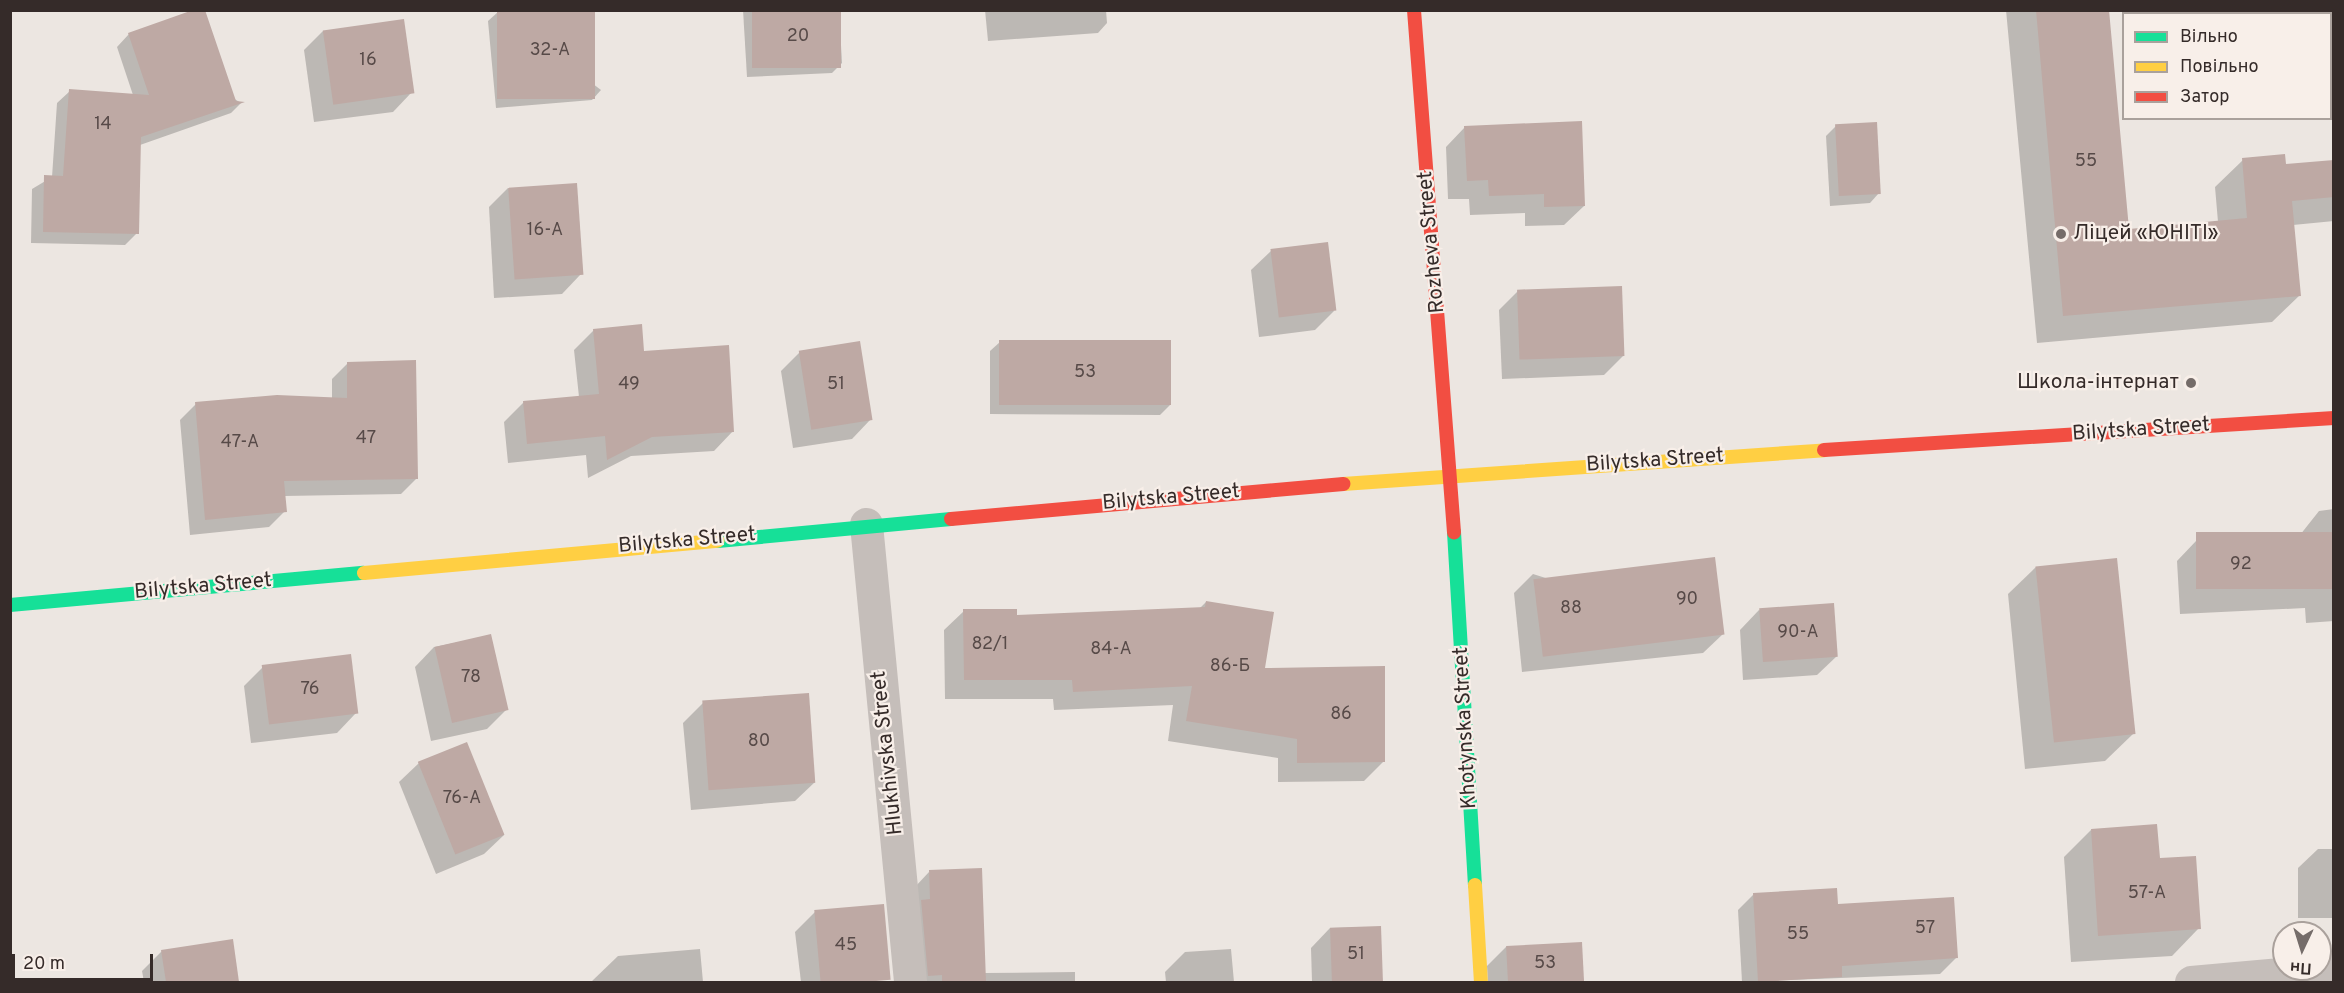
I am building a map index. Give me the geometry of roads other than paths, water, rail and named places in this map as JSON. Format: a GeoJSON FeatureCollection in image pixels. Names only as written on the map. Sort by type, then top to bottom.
{"type":"FeatureCollection","features":[{"type":"Feature","properties":{"kind":"main road","name":"Rozheva Street"},"geometry":{"type":"LineString","coordinates":[[1414,10],[1451,474]]}},
{"type":"Feature","properties":{"kind":"main road","name":"Bilytska Street"},"geometry":{"type":"LineString","coordinates":[[10,605],[866,524],[1451,474],[2334,418]]}},
{"type":"Feature","properties":{"kind":"main road","name":"Khotynska Street"},"geometry":{"type":"LineString","coordinates":[[1451,474],[1481,982]]}},
{"type":"Feature","properties":{"kind":"street","name":"Hlukhivska Street"},"geometry":{"type":"LineString","coordinates":[[866,524],[910,982]]}},
{"type":"Feature","properties":{"kind":"street"},"geometry":{"type":"LineString","coordinates":[[2191,982],[2334,969]]}},
{"type":"Feature","properties":{"kind":"place","name":"Ліцей «ЮНІТІ»"},"geometry":{"type":"Point","coordinates":[2061,234]}},
{"type":"Feature","properties":{"kind":"place","name":"Школа-інтернат"},"geometry":{"type":"Point","coordinates":[2191,383]}}]}
